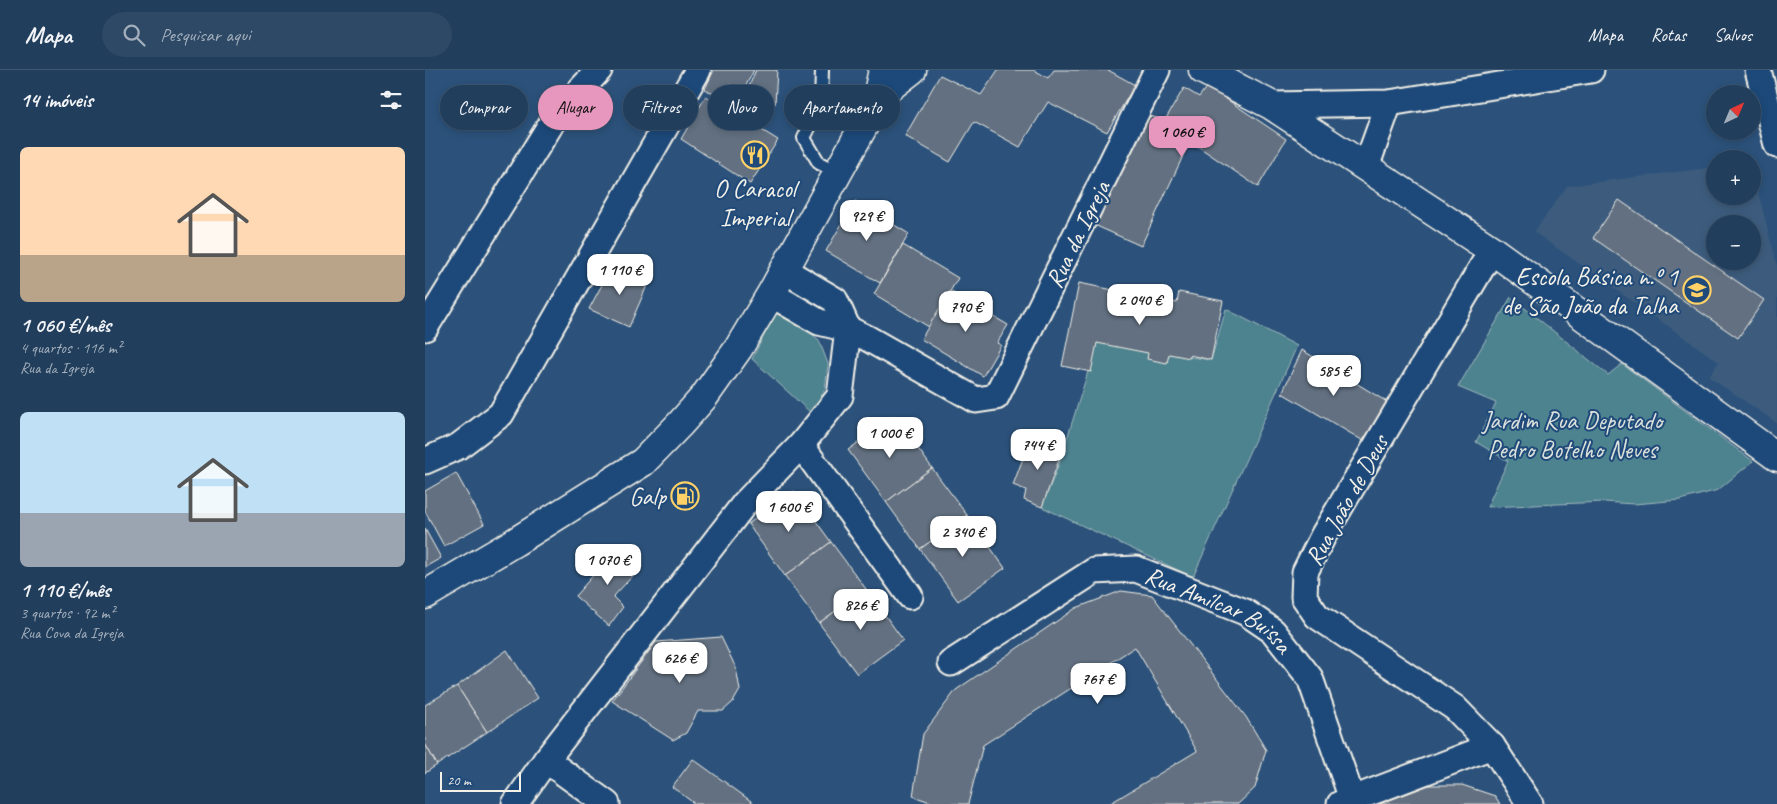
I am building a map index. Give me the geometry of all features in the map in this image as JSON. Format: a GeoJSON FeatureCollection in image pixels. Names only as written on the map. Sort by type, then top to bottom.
{"type":"FeatureCollection","features":[{"type":"Feature","properties":{"kind":"street"},"geometry":{"type":"LineString","coordinates":[[425,328],[556,116],[599,70]]}},
{"type":"Feature","properties":{"kind":"street"},"geometry":{"type":"LineString","coordinates":[[425,461],[459,446],[501,414],[697,70]]}},
{"type":"Feature","properties":{"kind":"street"},"geometry":{"type":"LineString","coordinates":[[879,85],[883,70]]}},
{"type":"Feature","properties":{"kind":"street"},"geometry":{"type":"LineString","coordinates":[[896,85],[912,70]]}},
{"type":"Feature","properties":{"kind":"street","name":"Rua da Igreja"},"geometry":{"type":"LineString","coordinates":[[777,282],[819,322],[848,329],[986,398],[1157,70]]}},
{"type":"Feature","properties":{"kind":"street"},"geometry":{"type":"LineString","coordinates":[[1203,70],[1271,105],[1491,250],[1777,457]]}},
{"type":"Feature","properties":{"kind":"street"},"geometry":{"type":"LineString","coordinates":[[1271,105],[1389,103],[1591,70]]}},
{"type":"Feature","properties":{"kind":"street"},"geometry":{"type":"LineString","coordinates":[[1758,70],[1777,145]]}},
{"type":"Feature","properties":{"kind":"street"},"geometry":{"type":"LineString","coordinates":[[1367,167],[1389,103]]}},
{"type":"Feature","properties":{"kind":"street"},"geometry":{"type":"LineString","coordinates":[[425,595],[515,542],[643,462],[680,424],[704,397],[737,349],[777,282],[860,130]]}},
{"type":"Feature","properties":{"kind":"street","name":"Rua João de Deus"},"geometry":{"type":"LineString","coordinates":[[1491,250],[1323,536],[1305,572],[1304,597],[1317,616],[1455,708],[1492,746],[1531,804]]}},
{"type":"Feature","properties":{"kind":"street"},"geometry":{"type":"LineString","coordinates":[[515,804],[546,760],[745,503],[801,445],[840,396],[848,329]]}},
{"type":"Feature","properties":{"kind":"street"},"geometry":{"type":"LineString","coordinates":[[801,445],[910,596]]}},
{"type":"Feature","properties":{"kind":"street","name":"Rua Amílcar Buissa"},"geometry":{"type":"LineString","coordinates":[[951,663],[1094,571],[1136,569],[1245,612],[1273,631],[1310,678],[1346,801]]}},
{"type":"Feature","properties":{"kind":"street"},"geometry":{"type":"LineString","coordinates":[[1346,801],[1492,746]]}},
{"type":"Feature","properties":{"kind":"street"},"geometry":{"type":"LineString","coordinates":[[546,760],[607,804]]}},
{"type":"Feature","properties":{"kind":"lane"},"geometry":{"type":"LineString","coordinates":[[822,85],[823,70]]}},
{"type":"Feature","properties":{"kind":"lane"},"geometry":{"type":"LineString","coordinates":[[808,130],[804,138],[819,163],[837,172]]}},
{"type":"Feature","properties":{"kind":"shaded area","name":"Escola Básica n.º 1 de São João da Talha"},"geometry":{"type":"Polygon","coordinates":[[[1706,168],[1706,205],[1761,205],[1761,203],[1777,266],[1777,423],[1709,377],[1719,362],[1534,232],[1567,186],[1706,168]]]}},
{"type":"Feature","properties":{"kind":"green space","name":"Jardim Rua Deputado Pedro Botelho Neves"},"geometry":{"type":"Polygon","coordinates":[[[1511,297],[1608,375],[1622,364],[1753,461],[1718,490],[1680,500],[1634,504],[1604,502],[1487,507],[1508,461],[1476,442],[1496,403],[1458,387],[1511,297]]]}},
{"type":"Feature","properties":{"kind":"green space"},"geometry":{"type":"Polygon","coordinates":[[[1226,309],[1297,346],[1193,577],[1042,507],[1060,461],[1097,343],[1211,360],[1226,309]]]}},
{"type":"Feature","properties":{"kind":"green space"},"geometry":{"type":"Polygon","coordinates":[[[776,312],[802,325],[819,340],[828,364],[825,389],[811,413],[752,359],[776,312]]]}},
{"type":"Feature","properties":{"kind":"building"},"geometry":{"type":"Polygon","coordinates":[[[714,70],[754,70],[746,85],[708,85],[708,91],[705,89],[714,70]]]}},
{"type":"Feature","properties":{"kind":"building"},"geometry":{"type":"Polygon","coordinates":[[[756,70],[777,70],[775,104],[774,85],[750,85],[756,70]]]}},
{"type":"Feature","properties":{"kind":"building"},"geometry":{"type":"Polygon","coordinates":[[[998,70],[1034,70],[1048,78],[1054,70],[1108,70],[1135,85],[1107,132],[1048,102],[1020,147],[974,122],[950,162],[905,136],[940,75],[981,95],[998,70]]]}},
{"type":"Feature","properties":{"kind":"building"},"geometry":{"type":"Polygon","coordinates":[[[1207,86],[1286,139],[1258,187],[1190,141],[1141,246],[1090,223],[1145,115],[1165,120],[1184,88],[1199,97],[1207,86]]]}},
{"type":"Feature","properties":{"kind":"building"},"geometry":{"type":"Polygon","coordinates":[[[706,96],[708,97],[708,130],[762,130],[778,140],[750,184],[681,139],[686,130],[698,130],[698,110],[706,96]]]}},
{"type":"Feature","properties":{"kind":"building"},"geometry":{"type":"Polygon","coordinates":[[[1619,200],[1706,260],[1706,270],[1720,270],[1764,300],[1738,338],[1593,238],[1619,200]]]}},
{"type":"Feature","properties":{"kind":"building"},"geometry":{"type":"Polygon","coordinates":[[[855,201],[909,234],[880,283],[826,251],[855,201]]]}},
{"type":"Feature","properties":{"kind":"building"},"geometry":{"type":"Polygon","coordinates":[[[903,245],[958,278],[929,327],[874,294],[903,245]]]}},
{"type":"Feature","properties":{"kind":"building"},"geometry":{"type":"Polygon","coordinates":[[[613,264],[649,281],[629,327],[589,309],[613,264]]]}},
{"type":"Feature","properties":{"kind":"building"},"geometry":{"type":"Polygon","coordinates":[[[1079,283],[1177,303],[1179,292],[1223,301],[1211,360],[1190,355],[1190,358],[1169,354],[1167,363],[1147,359],[1148,353],[1097,343],[1091,372],[1062,366],[1079,283]]]}},
{"type":"Feature","properties":{"kind":"building"},"geometry":{"type":"Polygon","coordinates":[[[950,291],[1008,325],[997,343],[1001,345],[983,376],[921,339],[950,291]]]}},
{"type":"Feature","properties":{"kind":"building"},"geometry":{"type":"Polygon","coordinates":[[[1302,350],[1387,402],[1367,443],[1282,393],[1302,350]]]}},
{"type":"Feature","properties":{"kind":"building"},"geometry":{"type":"Polygon","coordinates":[[[895,416],[932,468],[886,502],[848,450],[895,416]]]}},
{"type":"Feature","properties":{"kind":"building"},"geometry":{"type":"Polygon","coordinates":[[[1044,438],[1064,446],[1042,507],[1024,500],[1026,490],[1013,485],[1028,445],[1039,451],[1044,438]]]}},
{"type":"Feature","properties":{"kind":"building"},"geometry":{"type":"Polygon","coordinates":[[[932,468],[967,515],[920,549],[886,502],[932,468]]]}},
{"type":"Feature","properties":{"kind":"building"},"geometry":{"type":"Polygon","coordinates":[[[456,473],[484,524],[444,546],[425,511],[425,491],[456,473]]]}},
{"type":"Feature","properties":{"kind":"building"},"geometry":{"type":"Polygon","coordinates":[[[794,491],[831,542],[785,576],[748,524],[794,491]]]}},
{"type":"Feature","properties":{"kind":"building"},"geometry":{"type":"Polygon","coordinates":[[[967,515],[1005,568],[958,601],[920,549],[967,515]]]}},
{"type":"Feature","properties":{"kind":"building"},"geometry":{"type":"Polygon","coordinates":[[[425,529],[441,558],[425,567],[425,529]]]}},
{"type":"Feature","properties":{"kind":"building"},"geometry":{"type":"Polygon","coordinates":[[[831,542],[866,589],[819,623],[785,576],[831,542]]]}},
{"type":"Feature","properties":{"kind":"building"},"geometry":{"type":"Polygon","coordinates":[[[618,547],[640,568],[613,597],[623,607],[609,626],[575,596],[618,547]]]}},
{"type":"Feature","properties":{"kind":"building"},"geometry":{"type":"Polygon","coordinates":[[[866,589],[903,640],[857,674],[819,623],[866,589]]]}},
{"type":"Feature","properties":{"kind":"building"},"geometry":{"type":"Polygon","coordinates":[[[1121,591],[1152,595],[1246,717],[1266,750],[1255,788],[1238,804],[1109,804],[1197,751],[1135,647],[983,745],[968,804],[936,804],[913,796],[923,734],[956,690],[1076,608],[1121,591]]]}},
{"type":"Feature","properties":{"kind":"building"},"geometry":{"type":"Polygon","coordinates":[[[721,637],[736,668],[740,690],[733,702],[723,711],[698,711],[686,733],[673,740],[612,701],[656,642],[721,637]]]}},
{"type":"Feature","properties":{"kind":"building"},"geometry":{"type":"Polygon","coordinates":[[[507,650],[538,698],[487,732],[457,686],[507,650]]]}},
{"type":"Feature","properties":{"kind":"building"},"geometry":{"type":"Polygon","coordinates":[[[457,686],[487,732],[437,765],[425,744],[425,705],[457,686]]]}},
{"type":"Feature","properties":{"kind":"building"},"geometry":{"type":"Polygon","coordinates":[[[425,744],[437,765],[425,773],[425,744]]]}},
{"type":"Feature","properties":{"kind":"building"},"geometry":{"type":"Polygon","coordinates":[[[693,759],[755,804],[695,804],[672,787],[693,759]]]}},
{"type":"Feature","properties":{"kind":"building"},"geometry":{"type":"Polygon","coordinates":[[[1429,785],[1462,785],[1495,796],[1500,804],[1379,804],[1429,785]]]}},
{"type":"Feature","properties":{"kind":"place","name":"O Caracol Imperial"},"geometry":{"type":"Point","coordinates":[755,155]}},
{"type":"Feature","properties":{"kind":"place","name":"Escola Básica n.º 1 de São João da Talha"},"geometry":{"type":"Point","coordinates":[1697,290]}},
{"type":"Feature","properties":{"kind":"place","name":"Galp"},"geometry":{"type":"Point","coordinates":[685,496]}}]}
